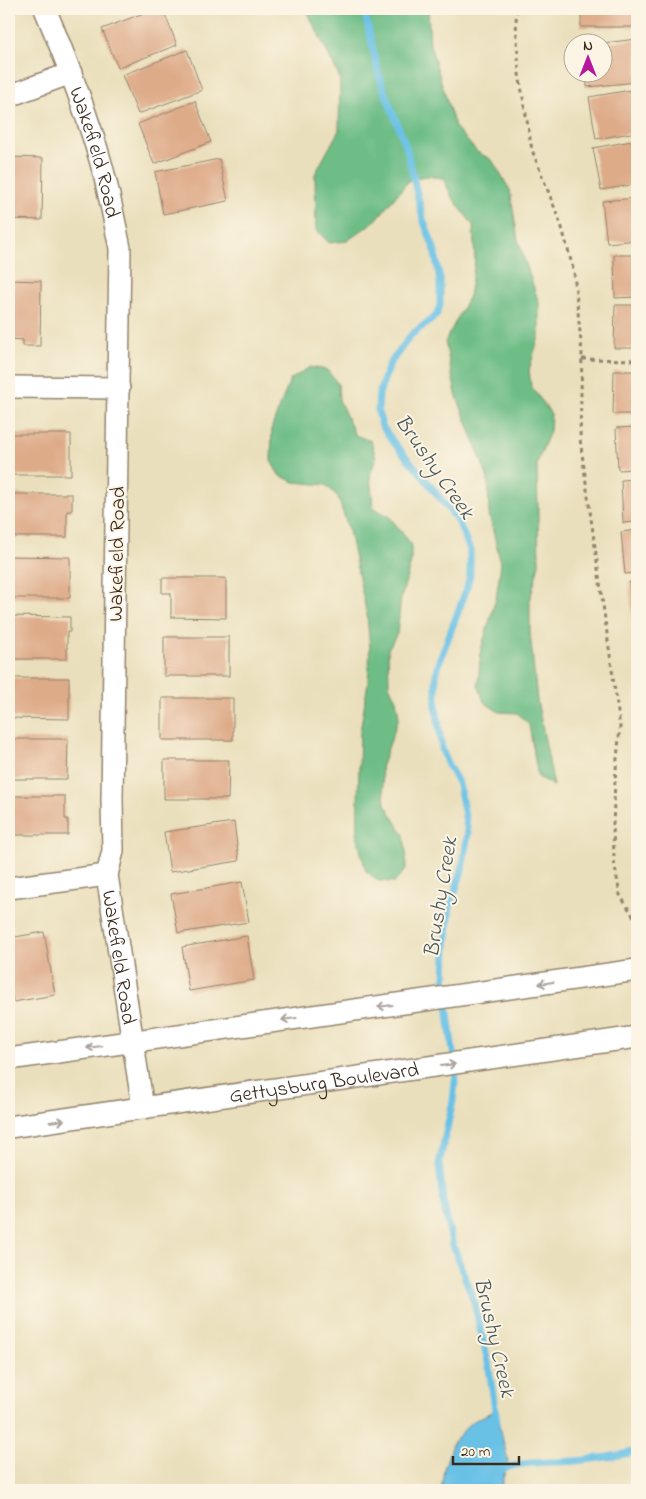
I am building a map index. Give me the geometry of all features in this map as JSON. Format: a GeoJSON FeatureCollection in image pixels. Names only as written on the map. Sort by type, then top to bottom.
{"type":"FeatureCollection","features":[{"type":"Feature","properties":{"kind":"street","name":"Wakefield Road"},"geometry":{"type":"LineString","coordinates":[[45,9],[71,73],[102,165],[120,248],[112,798],[113,851],[107,875],[143,1108]]}},
{"type":"Feature","properties":{"kind":"street"},"geometry":{"type":"LineString","coordinates":[[9,96],[71,73]]}},
{"type":"Feature","properties":{"kind":"street"},"geometry":{"type":"LineString","coordinates":[[9,387],[118,388]]}},
{"type":"Feature","properties":{"kind":"street"},"geometry":{"type":"LineString","coordinates":[[9,888],[107,875]]}},
{"type":"Feature","properties":{"kind":"street"},"geometry":{"type":"LineString","coordinates":[[9,1059],[637,970]]}},
{"type":"Feature","properties":{"kind":"street","name":"Gettysburg Boulevard"},"geometry":{"type":"LineString","coordinates":[[9,1128],[637,1037]]}},
{"type":"Feature","properties":{"kind":"path"},"geometry":{"type":"LineString","coordinates":[[517,9],[519,74],[532,150],[561,224],[574,272],[582,359],[580,440],[620,727],[613,816],[614,861],[620,895],[635,919],[637,919]]}},
{"type":"Feature","properties":{"kind":"path"},"geometry":{"type":"LineString","coordinates":[[582,359],[637,360]]}},
{"type":"Feature","properties":{"kind":"green space"},"geometry":{"type":"Polygon","coordinates":[[[307,9],[428,9],[430,45],[455,127],[477,152],[492,160],[510,190],[518,240],[539,303],[539,336],[529,370],[531,386],[551,414],[550,431],[537,463],[539,564],[530,600],[530,633],[537,700],[554,786],[538,777],[529,725],[517,713],[499,712],[484,702],[478,685],[481,650],[496,598],[501,564],[489,514],[488,478],[456,394],[445,342],[469,296],[475,261],[473,225],[452,197],[443,178],[426,176],[410,179],[376,220],[347,241],[329,243],[316,230],[315,174],[339,130],[340,78],[307,9]]]}},
{"type":"Feature","properties":{"kind":"green space"},"geometry":{"type":"Polygon","coordinates":[[[310,367],[327,370],[338,384],[339,400],[355,435],[371,441],[376,458],[370,475],[373,508],[389,516],[411,544],[411,562],[401,598],[397,634],[388,649],[389,685],[396,700],[399,717],[381,768],[385,804],[404,835],[406,851],[406,869],[395,882],[379,881],[366,871],[357,838],[360,732],[368,682],[370,649],[367,615],[349,531],[338,497],[326,485],[294,482],[279,475],[271,461],[272,427],[290,380],[310,367]]]}},
{"type":"Feature","properties":{"kind":"water"},"geometry":{"type":"Polygon","coordinates":[[[495,1410],[508,1460],[500,1490],[441,1490],[444,1469],[452,1444],[470,1423],[495,1410]]]}},
{"type":"Feature","properties":{"kind":"building"},"geometry":{"type":"Polygon","coordinates":[[[154,9],[163,9],[177,45],[118,68],[102,29],[154,9]]]}},
{"type":"Feature","properties":{"kind":"building"},"geometry":{"type":"Polygon","coordinates":[[[581,9],[637,9],[637,27],[581,27],[581,9]]]}},
{"type":"Feature","properties":{"kind":"building"},"geometry":{"type":"Polygon","coordinates":[[[637,39],[637,82],[587,87],[587,82],[614,82],[614,42],[637,39]]]}},
{"type":"Feature","properties":{"kind":"building"},"geometry":{"type":"Polygon","coordinates":[[[187,50],[202,90],[138,114],[122,75],[187,50]]]}},
{"type":"Feature","properties":{"kind":"building"},"geometry":{"type":"Polygon","coordinates":[[[637,89],[637,132],[596,139],[589,97],[637,89]]]}},
{"type":"Feature","properties":{"kind":"building"},"geometry":{"type":"Polygon","coordinates":[[[195,101],[211,142],[154,164],[138,124],[195,101]]]}},
{"type":"Feature","properties":{"kind":"building"},"geometry":{"type":"Polygon","coordinates":[[[637,140],[637,184],[601,190],[593,148],[637,140]]]}},
{"type":"Feature","properties":{"kind":"building"},"geometry":{"type":"Polygon","coordinates":[[[9,157],[43,158],[42,220],[9,219],[9,157]]]}},
{"type":"Feature","properties":{"kind":"building"},"geometry":{"type":"Polygon","coordinates":[[[219,159],[228,201],[163,214],[155,172],[219,159]]]}},
{"type":"Feature","properties":{"kind":"building"},"geometry":{"type":"Polygon","coordinates":[[[637,198],[637,240],[607,243],[602,201],[637,198]]]}},
{"type":"Feature","properties":{"kind":"building"},"geometry":{"type":"Polygon","coordinates":[[[614,255],[637,255],[637,297],[615,298],[614,255]]]}},
{"type":"Feature","properties":{"kind":"building"},"geometry":{"type":"Polygon","coordinates":[[[9,280],[41,281],[40,346],[23,346],[23,340],[9,339],[9,280]]]}},
{"type":"Feature","properties":{"kind":"building"},"geometry":{"type":"Polygon","coordinates":[[[615,305],[637,305],[637,348],[614,348],[615,305]]]}},
{"type":"Feature","properties":{"kind":"building"},"geometry":{"type":"Polygon","coordinates":[[[614,371],[637,371],[637,414],[613,414],[614,371]]]}},
{"type":"Feature","properties":{"kind":"building"},"geometry":{"type":"Polygon","coordinates":[[[637,427],[637,469],[618,470],[616,428],[637,427]]]}},
{"type":"Feature","properties":{"kind":"building"},"geometry":{"type":"Polygon","coordinates":[[[9,434],[71,434],[71,475],[9,475],[9,434]]]}},
{"type":"Feature","properties":{"kind":"building"},"geometry":{"type":"Polygon","coordinates":[[[637,479],[637,522],[623,523],[621,480],[637,479]]]}},
{"type":"Feature","properties":{"kind":"building"},"geometry":{"type":"Polygon","coordinates":[[[9,494],[72,494],[72,511],[67,511],[67,537],[9,537],[9,494]]]}},
{"type":"Feature","properties":{"kind":"building"},"geometry":{"type":"Polygon","coordinates":[[[637,530],[637,573],[625,574],[621,532],[637,530]]]}},
{"type":"Feature","properties":{"kind":"building"},"geometry":{"type":"Polygon","coordinates":[[[9,556],[70,557],[70,598],[9,598],[9,556]]]}},
{"type":"Feature","properties":{"kind":"building"},"geometry":{"type":"Polygon","coordinates":[[[162,578],[226,578],[226,618],[171,617],[171,593],[162,593],[162,578]]]}},
{"type":"Feature","properties":{"kind":"building"},"geometry":{"type":"Polygon","coordinates":[[[637,581],[637,624],[633,625],[629,582],[637,581]]]}},
{"type":"Feature","properties":{"kind":"building"},"geometry":{"type":"Polygon","coordinates":[[[9,616],[70,617],[70,632],[67,632],[67,659],[9,659],[9,616]]]}},
{"type":"Feature","properties":{"kind":"building"},"geometry":{"type":"Polygon","coordinates":[[[164,637],[229,637],[229,676],[164,676],[164,637]]]}},
{"type":"Feature","properties":{"kind":"building"},"geometry":{"type":"Polygon","coordinates":[[[9,678],[69,678],[69,719],[9,718],[9,678]]]}},
{"type":"Feature","properties":{"kind":"building"},"geometry":{"type":"Polygon","coordinates":[[[162,698],[233,698],[233,740],[162,740],[162,698]]]}},
{"type":"Feature","properties":{"kind":"building"},"geometry":{"type":"Polygon","coordinates":[[[9,739],[68,739],[67,779],[9,779],[9,739]]]}},
{"type":"Feature","properties":{"kind":"building"},"geometry":{"type":"Polygon","coordinates":[[[164,760],[229,760],[228,799],[164,799],[164,760]]]}},
{"type":"Feature","properties":{"kind":"building"},"geometry":{"type":"Polygon","coordinates":[[[9,796],[65,796],[65,819],[68,819],[68,835],[9,835],[9,796]]]}},
{"type":"Feature","properties":{"kind":"building"},"geometry":{"type":"Polygon","coordinates":[[[234,822],[239,861],[170,872],[164,832],[234,822]]]}},
{"type":"Feature","properties":{"kind":"building"},"geometry":{"type":"Polygon","coordinates":[[[242,882],[249,922],[178,933],[171,894],[242,882]]]}},
{"type":"Feature","properties":{"kind":"building"},"geometry":{"type":"Polygon","coordinates":[[[44,932],[55,995],[13,1002],[9,978],[9,938],[44,932]]]}},
{"type":"Feature","properties":{"kind":"building"},"geometry":{"type":"Polygon","coordinates":[[[247,936],[254,980],[189,991],[182,947],[247,936]]]}},
{"type":"Feature","properties":{"kind":"waterway","name":"Brushy Creek"},"geometry":{"type":"LineString","coordinates":[[364,9],[378,72],[406,146],[423,219],[434,248],[440,280],[440,306],[436,316],[411,335],[389,365],[379,394],[378,411],[382,426],[394,443],[458,521],[470,550],[470,575],[467,588],[436,674],[436,706],[442,749],[447,763],[459,784],[468,833],[462,870],[450,907],[446,945],[445,982],[456,1073],[453,1101],[439,1164],[443,1201],[452,1242],[474,1302],[488,1362],[497,1422]]}},
{"type":"Feature","properties":{"kind":"waterway"},"geometry":{"type":"LineString","coordinates":[[497,1472],[505,1468],[525,1464],[566,1462],[637,1451]]}}]}
